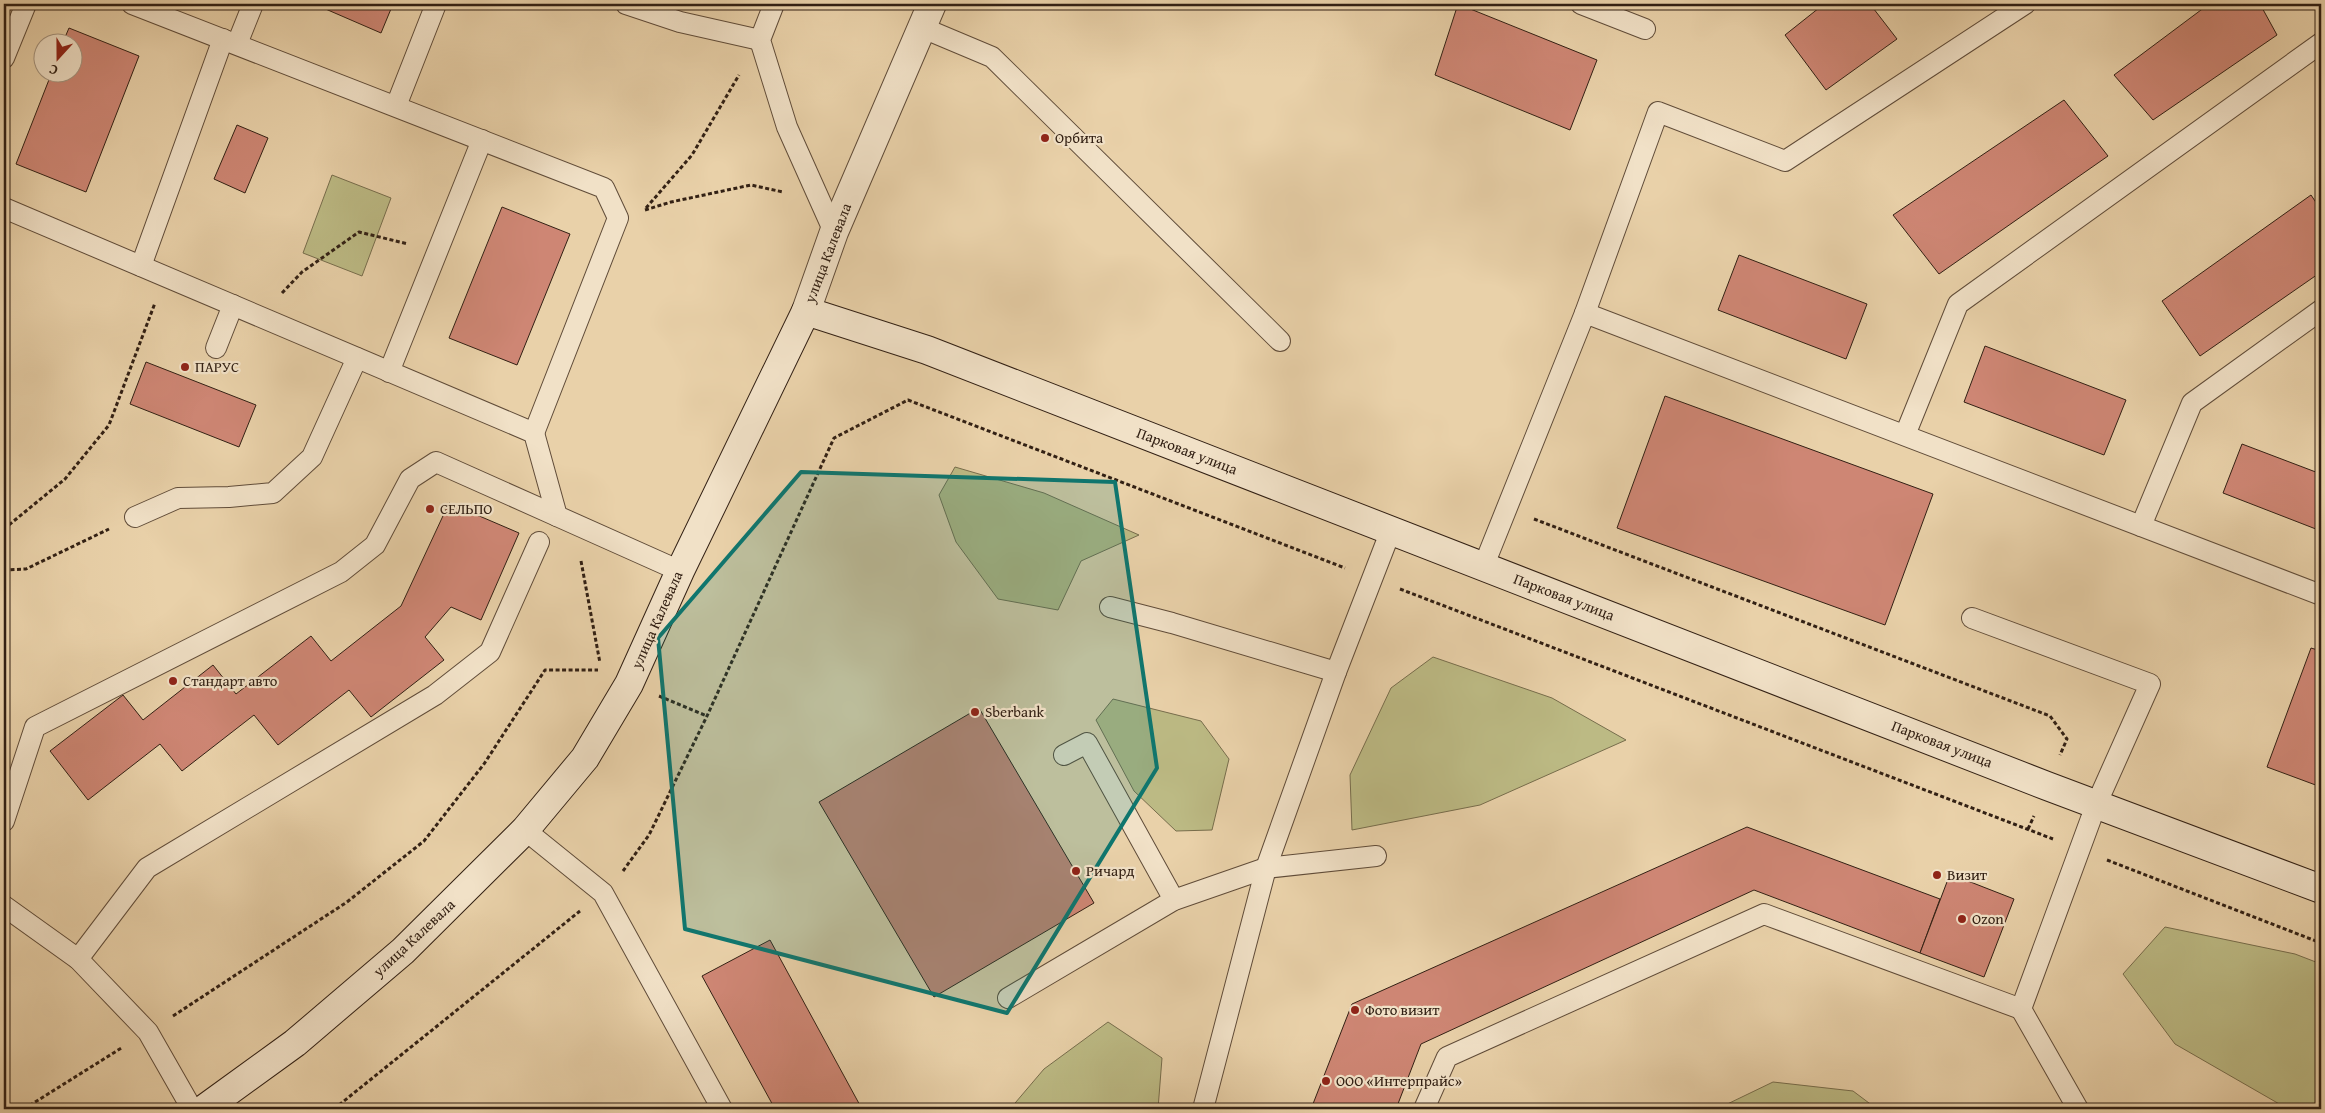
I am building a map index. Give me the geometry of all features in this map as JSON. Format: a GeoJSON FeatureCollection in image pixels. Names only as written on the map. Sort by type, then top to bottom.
{"type":"FeatureCollection","features":[{"type":"Feature","properties":{"kind":"main road","name":"улица Калевала"},"geometry":{"type":"LineString","coordinates":[[204,1109],[295,1043],[403,951],[525,830],[585,758],[629,684],[680,571],[806,311],[834,232],[928,16]]}},
{"type":"Feature","properties":{"kind":"main road","name":"Парковая улица"},"geometry":{"type":"LineString","coordinates":[[806,311],[927,350],[1484,565],[2046,786],[2321,888]]}},
{"type":"Feature","properties":{"kind":"lane"},"geometry":{"type":"LineString","coordinates":[[4,58],[26,4]]}},
{"type":"Feature","properties":{"kind":"lane"},"geometry":{"type":"LineString","coordinates":[[132,4],[604,188],[618,218],[534,433],[566,520]]}},
{"type":"Feature","properties":{"kind":"lane"},"geometry":{"type":"LineString","coordinates":[[141,266],[230,41],[253,4]]}},
{"type":"Feature","properties":{"kind":"lane"},"geometry":{"type":"LineString","coordinates":[[396,106],[436,4]]}},
{"type":"Feature","properties":{"kind":"lane"},"geometry":{"type":"LineString","coordinates":[[626,4],[680,22],[760,40]]}},
{"type":"Feature","properties":{"kind":"lane"},"geometry":{"type":"LineString","coordinates":[[774,4],[760,40],[787,126],[834,232]]}},
{"type":"Feature","properties":{"kind":"lane"},"geometry":{"type":"LineString","coordinates":[[1581,4],[1646,29]]}},
{"type":"Feature","properties":{"kind":"lane"},"geometry":{"type":"LineString","coordinates":[[1484,565],[1585,313],[1658,112],[1785,161],[2025,4]]}},
{"type":"Feature","properties":{"kind":"lane"},"geometry":{"type":"LineString","coordinates":[[928,16],[992,56],[1280,341]]}},
{"type":"Feature","properties":{"kind":"lane"},"geometry":{"type":"LineString","coordinates":[[1905,435],[1958,304],[2321,43]]}},
{"type":"Feature","properties":{"kind":"lane"},"geometry":{"type":"LineString","coordinates":[[389,372],[482,140]]}},
{"type":"Feature","properties":{"kind":"lane"},"geometry":{"type":"LineString","coordinates":[[4,208],[534,433]]}},
{"type":"Feature","properties":{"kind":"lane"},"geometry":{"type":"LineString","coordinates":[[216,348],[233,305]]}},
{"type":"Feature","properties":{"kind":"lane"},"geometry":{"type":"LineString","coordinates":[[2141,526],[2192,403],[2321,310]]}},
{"type":"Feature","properties":{"kind":"lane"},"geometry":{"type":"LineString","coordinates":[[1585,313],[2321,595]]}},
{"type":"Feature","properties":{"kind":"lane"},"geometry":{"type":"LineString","coordinates":[[135,517],[178,498],[229,497],[273,493],[312,457],[357,358]]}},
{"type":"Feature","properties":{"kind":"lane"},"geometry":{"type":"LineString","coordinates":[[4,821],[35,727],[341,572],[375,545],[410,479],[436,462],[680,571]]}},
{"type":"Feature","properties":{"kind":"lane"},"geometry":{"type":"LineString","coordinates":[[1202,1109],[1266,868],[1336,672],[1391,530]]}},
{"type":"Feature","properties":{"kind":"lane"},"geometry":{"type":"LineString","coordinates":[[78,959],[147,868],[434,694],[490,652],[539,542]]}},
{"type":"Feature","properties":{"kind":"lane"},"geometry":{"type":"LineString","coordinates":[[1110,607],[1172,623],[1336,672]]}},
{"type":"Feature","properties":{"kind":"lane"},"geometry":{"type":"LineString","coordinates":[[1972,618],[2150,684],[2096,805],[2021,1009]]}},
{"type":"Feature","properties":{"kind":"lane"},"geometry":{"type":"LineString","coordinates":[[1064,755],[1086,743],[1174,900]]}},
{"type":"Feature","properties":{"kind":"lane"},"geometry":{"type":"LineString","coordinates":[[525,830],[602,893],[722,1109]]}},
{"type":"Feature","properties":{"kind":"lane"},"geometry":{"type":"LineString","coordinates":[[1008,998],[1174,900],[1266,868],[1376,856]]}},
{"type":"Feature","properties":{"kind":"lane"},"geometry":{"type":"LineString","coordinates":[[4,906],[78,959],[148,1032],[192,1109]]}},
{"type":"Feature","properties":{"kind":"lane"},"geometry":{"type":"LineString","coordinates":[[1424,1109],[1447,1057],[1764,914],[2021,1009],[2078,1109]]}},
{"type":"Feature","properties":{"kind":"path"},"geometry":{"type":"LineString","coordinates":[[760,40],[692,155],[644,211],[671,202],[751,186],[820,200]]}},
{"type":"Feature","properties":{"kind":"path"},"geometry":{"type":"LineString","coordinates":[[260,317],[302,272],[358,232],[438,251]]}},
{"type":"Feature","properties":{"kind":"path"},"geometry":{"type":"LineString","coordinates":[[4,529],[65,479],[109,425],[164,276]]}},
{"type":"Feature","properties":{"kind":"path"},"geometry":{"type":"LineString","coordinates":[[334,1109],[602,893],[629,866],[649,835],[707,716],[834,438],[908,400],[2321,943]]}},
{"type":"Feature","properties":{"kind":"path"},"geometry":{"type":"LineString","coordinates":[[1507,508],[2050,716],[2066,739],[2028,830]]}},
{"type":"Feature","properties":{"kind":"path"},"geometry":{"type":"LineString","coordinates":[[4,570],[26,569],[135,517]]}},
{"type":"Feature","properties":{"kind":"path"},"geometry":{"type":"LineString","coordinates":[[24,1109],[148,1032],[347,902],[424,840],[484,764],[545,670],[602,670],[566,520]]}},
{"type":"Feature","properties":{"kind":"highlighted area"},"geometry":{"type":"Polygon","coordinates":[[[801,472],[1115,482],[1157,768],[1007,1013],[685,929],[658,638],[801,472]]]}},
{"type":"Feature","properties":{"kind":"shaded area"},"geometry":{"type":"Polygon","coordinates":[[[332,175],[391,198],[362,276],[303,253],[332,175]]]}},
{"type":"Feature","properties":{"kind":"shaded area"},"geometry":{"type":"Polygon","coordinates":[[[955,467],[1044,493],[1139,535],[1081,561],[1058,610],[998,599],[956,542],[939,495],[955,467]]]}},
{"type":"Feature","properties":{"kind":"shaded area"},"geometry":{"type":"Polygon","coordinates":[[[1433,657],[1552,698],[1626,740],[1480,805],[1352,830],[1350,775],[1391,688],[1433,657]]]}},
{"type":"Feature","properties":{"kind":"shaded area"},"geometry":{"type":"Polygon","coordinates":[[[1113,699],[1201,721],[1229,759],[1212,830],[1176,831],[1134,791],[1096,720],[1113,699]]]}},
{"type":"Feature","properties":{"kind":"shaded area"},"geometry":{"type":"Polygon","coordinates":[[[2165,927],[2295,954],[2321,964],[2321,1109],[2288,1109],[2175,1044],[2123,974],[2165,927]]]}},
{"type":"Feature","properties":{"kind":"shaded area"},"geometry":{"type":"Polygon","coordinates":[[[1108,1022],[1162,1058],[1158,1109],[1010,1109],[1044,1069],[1108,1022]]]}},
{"type":"Feature","properties":{"kind":"shaded area"},"geometry":{"type":"Polygon","coordinates":[[[1773,1082],[1853,1091],[1877,1109],[1717,1109],[1773,1082]]]}},
{"type":"Feature","properties":{"kind":"building"},"geometry":{"type":"Polygon","coordinates":[[[314,4],[393,4],[381,33],[314,4]]]}},
{"type":"Feature","properties":{"kind":"building"},"geometry":{"type":"Polygon","coordinates":[[[1458,4],[1597,60],[1570,130],[1435,75],[1458,4]]]}},
{"type":"Feature","properties":{"kind":"building"},"geometry":{"type":"Polygon","coordinates":[[[1824,4],[1870,4],[1897,39],[1826,90],[1785,35],[1824,4]]]}},
{"type":"Feature","properties":{"kind":"building"},"geometry":{"type":"Polygon","coordinates":[[[2209,4],[2260,4],[2277,35],[2153,120],[2114,75],[2209,4]]]}},
{"type":"Feature","properties":{"kind":"building"},"geometry":{"type":"Polygon","coordinates":[[[69,28],[79,32],[67,32],[69,28]]]}},
{"type":"Feature","properties":{"kind":"building"},"geometry":{"type":"Polygon","coordinates":[[[82,33],[139,56],[86,192],[16,164],[48,82],[82,82],[82,33]]]}},
{"type":"Feature","properties":{"kind":"building"},"geometry":{"type":"Polygon","coordinates":[[[2064,100],[2108,156],[1939,274],[1893,215],[2064,100]]]}},
{"type":"Feature","properties":{"kind":"building"},"geometry":{"type":"Polygon","coordinates":[[[237,125],[268,138],[245,193],[214,179],[237,125]]]}},
{"type":"Feature","properties":{"kind":"building"},"geometry":{"type":"Polygon","coordinates":[[[2311,195],[2321,210],[2321,272],[2200,356],[2162,301],[2311,195]]]}},
{"type":"Feature","properties":{"kind":"building"},"geometry":{"type":"Polygon","coordinates":[[[502,207],[570,234],[517,365],[449,338],[502,207]]]}},
{"type":"Feature","properties":{"kind":"building"},"geometry":{"type":"Polygon","coordinates":[[[1739,255],[1867,304],[1846,359],[1718,310],[1739,255]]]}},
{"type":"Feature","properties":{"kind":"building"},"geometry":{"type":"Polygon","coordinates":[[[1985,346],[2126,400],[2104,455],[1964,402],[1985,346]]]}},
{"type":"Feature","properties":{"kind":"building"},"geometry":{"type":"Polygon","coordinates":[[[146,362],[256,405],[239,447],[130,404],[146,362]]]}},
{"type":"Feature","properties":{"kind":"building"},"geometry":{"type":"Polygon","coordinates":[[[1665,396],[1933,494],[1885,625],[1617,528],[1665,396]]]}},
{"type":"Feature","properties":{"kind":"building"},"geometry":{"type":"Polygon","coordinates":[[[2242,444],[2321,474],[2321,531],[2223,493],[2242,444]]]}},
{"type":"Feature","properties":{"kind":"building"},"geometry":{"type":"Polygon","coordinates":[[[449,503],[519,533],[481,620],[451,607],[425,637],[444,660],[371,717],[349,690],[278,745],[254,715],[182,771],[160,744],[88,800],[50,751],[123,695],[143,720],[213,665],[236,694],[311,636],[331,661],[401,606],[449,503]]]}},
{"type":"Feature","properties":{"kind":"building"},"geometry":{"type":"Polygon","coordinates":[[[2311,648],[2321,651],[2321,787],[2267,767],[2311,648]]]}},
{"type":"Feature","properties":{"kind":"building"},"geometry":{"type":"Polygon","coordinates":[[[979,708],[1094,903],[934,997],[819,802],[979,708]]]}},
{"type":"Feature","properties":{"kind":"building"},"geometry":{"type":"Polygon","coordinates":[[[1747,827],[1940,899],[1920,953],[1754,890],[1421,1044],[1396,1109],[1311,1109],[1352,1004],[1747,827]]]}},
{"type":"Feature","properties":{"kind":"building"},"geometry":{"type":"Polygon","coordinates":[[[1950,874],[2014,899],[1984,977],[1920,953],[1950,874]]]}},
{"type":"Feature","properties":{"kind":"building"},"geometry":{"type":"Polygon","coordinates":[[[770,940],[862,1109],[775,1109],[702,976],[770,940]]]}},
{"type":"Feature","properties":{"kind":"place","name":"Орбита"},"geometry":{"type":"Point","coordinates":[1045,138]}},
{"type":"Feature","properties":{"kind":"place","name":"ПАРУС"},"geometry":{"type":"Point","coordinates":[185,367]}},
{"type":"Feature","properties":{"kind":"place","name":"СЕЛЬПО"},"geometry":{"type":"Point","coordinates":[430,509]}},
{"type":"Feature","properties":{"kind":"place","name":"Стандарт авто"},"geometry":{"type":"Point","coordinates":[173,681]}},
{"type":"Feature","properties":{"kind":"place","name":"Sberbank"},"geometry":{"type":"Point","coordinates":[975,712]}},
{"type":"Feature","properties":{"kind":"place","name":"Ричард"},"geometry":{"type":"Point","coordinates":[1076,871]}},
{"type":"Feature","properties":{"kind":"place","name":"Визит"},"geometry":{"type":"Point","coordinates":[1937,875]}},
{"type":"Feature","properties":{"kind":"place","name":"Ozon"},"geometry":{"type":"Point","coordinates":[1962,919]}},
{"type":"Feature","properties":{"kind":"place","name":"Фото визит"},"geometry":{"type":"Point","coordinates":[1355,1010]}},
{"type":"Feature","properties":{"kind":"place","name":"ООО «Интерпрайс»"},"geometry":{"type":"Point","coordinates":[1326,1081]}}]}
